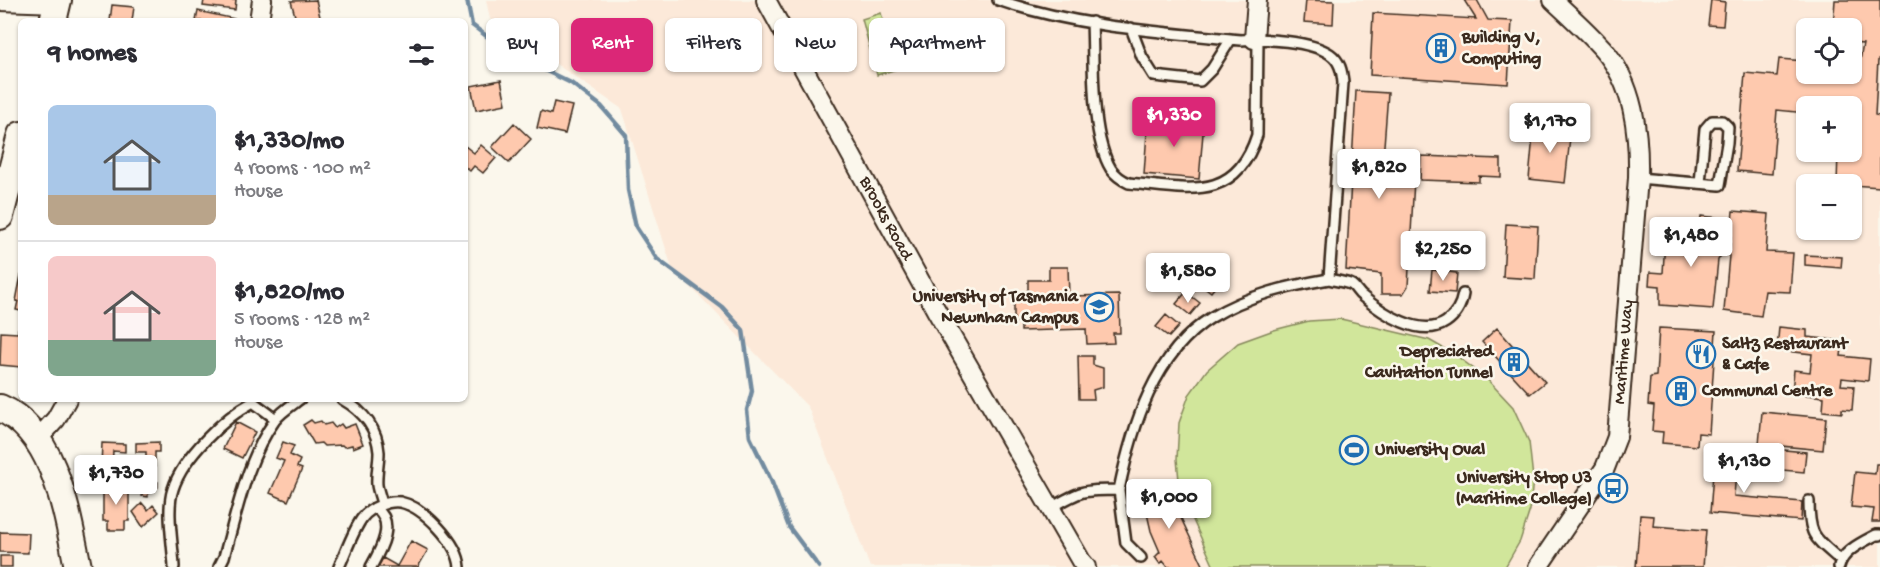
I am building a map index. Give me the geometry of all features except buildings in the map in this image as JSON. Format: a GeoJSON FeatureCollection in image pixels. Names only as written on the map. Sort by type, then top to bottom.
{"type":"FeatureCollection","features":[{"type":"Feature","properties":{"kind":"street"},"geometry":{"type":"LineString","coordinates":[[259,18],[262,0]]}},
{"type":"Feature","properties":{"kind":"street","name":"Brooks Road"},"geometry":{"type":"LineString","coordinates":[[766,0],[936,310],[1083,565]]}},
{"type":"Feature","properties":{"kind":"street"},"geometry":{"type":"LineString","coordinates":[[1256,39],[1257,0]]}},
{"type":"Feature","properties":{"kind":"street","name":"Maritime Way"},"geometry":{"type":"LineString","coordinates":[[1538,567],[1605,468],[1617,437],[1638,178],[1637,138],[1632,106],[1623,78],[1604,50],[1553,0]]}},
{"type":"Feature","properties":{"kind":"street"},"geometry":{"type":"LineString","coordinates":[[0,1],[56,8]]}},
{"type":"Feature","properties":{"kind":"street"},"geometry":{"type":"LineString","coordinates":[[0,216],[18,147]]}},
{"type":"Feature","properties":{"kind":"street"},"geometry":{"type":"LineString","coordinates":[[36,441],[56,419],[65,402]]}},
{"type":"Feature","properties":{"kind":"street"},"geometry":{"type":"LineString","coordinates":[[0,408],[18,418],[45,451],[52,464],[80,564]]}},
{"type":"Feature","properties":{"kind":"street"},"geometry":{"type":"LineString","coordinates":[[0,429],[12,431],[36,441]]}},
{"type":"Feature","properties":{"kind":"lane"},"geometry":{"type":"LineString","coordinates":[[998,0],[1051,15],[1092,22],[1231,39],[1256,39],[1304,45],[1329,53],[1337,61],[1342,71],[1343,83],[1329,279]]}},
{"type":"Feature","properties":{"kind":"lane"},"geometry":{"type":"LineString","coordinates":[[1092,22],[1095,102],[1099,131],[1112,170],[1120,179],[1129,183],[1207,188],[1220,183],[1234,173],[1253,148],[1257,135],[1256,39]]}},
{"type":"Feature","properties":{"kind":"lane"},"geometry":{"type":"LineString","coordinates":[[1131,28],[1142,57],[1154,76],[1200,81],[1212,69],[1231,39]]}},
{"type":"Feature","properties":{"kind":"lane"},"geometry":{"type":"LineString","coordinates":[[1638,178],[1720,185],[1728,127],[1722,121],[1712,121],[1705,129],[1700,183]]}},
{"type":"Feature","properties":{"kind":"lane"},"geometry":{"type":"LineString","coordinates":[[1141,558],[1126,543],[1119,490],[1126,452],[1138,417],[1157,376],[1180,344],[1209,318],[1252,297],[1298,284],[1329,279],[1354,286],[1361,295],[1395,317],[1419,328],[1439,327],[1450,320],[1461,304],[1463,294]]}},
{"type":"Feature","properties":{"kind":"lane"},"geometry":{"type":"LineString","coordinates":[[174,567],[170,510],[173,488],[186,465],[208,436],[237,410],[253,402],[276,418]]}},
{"type":"Feature","properties":{"kind":"lane"},"geometry":{"type":"LineString","coordinates":[[219,567],[256,455],[276,418],[296,402]]}},
{"type":"Feature","properties":{"kind":"lane"},"geometry":{"type":"LineString","coordinates":[[347,402],[367,418],[375,433],[379,452],[377,485],[379,506],[386,528],[378,555],[371,567]]}},
{"type":"Feature","properties":{"kind":"lane"},"geometry":{"type":"LineString","coordinates":[[1051,508],[1077,492],[1119,490]]}},
{"type":"Feature","properties":{"kind":"lane"},"geometry":{"type":"LineString","coordinates":[[1809,501],[1809,521],[1812,532],[1840,564],[1863,542],[1880,535]]}},
{"type":"Feature","properties":{"kind":"lane"},"geometry":{"type":"LineString","coordinates":[[339,567],[363,517],[379,506],[399,502],[418,510],[430,519],[453,547],[460,567]]}},
{"type":"Feature","properties":{"kind":"shaded area","name":"University of Tasmania Newnham Campus"},"geometry":{"type":"Polygon","coordinates":[[[486,0],[1880,0],[1880,567],[870,567],[808,407],[672,268],[622,109],[559,66],[559,18],[490,18],[486,0]]]}},
{"type":"Feature","properties":{"kind":"green space"},"geometry":{"type":"Polygon","coordinates":[[[881,13],[882,18],[869,18],[869,45],[862,19],[881,13]]]}},
{"type":"Feature","properties":{"kind":"green space","name":"University Oval"},"geometry":{"type":"Polygon","coordinates":[[[1341,319],[1429,340],[1455,355],[1485,377],[1513,407],[1529,442],[1533,478],[1530,510],[1520,541],[1505,567],[1214,567],[1180,491],[1177,459],[1179,423],[1189,395],[1207,370],[1238,343],[1309,321],[1341,319]]]}},
{"type":"Feature","properties":{"kind":"waterway"},"geometry":{"type":"LineString","coordinates":[[467,0],[472,25],[506,51],[571,83],[601,106],[626,135],[628,190],[636,227],[657,259],[722,307],[743,330],[752,391],[747,410],[750,437],[771,480],[789,527],[819,567]]}},
{"type":"Feature","properties":{"kind":"place","name":"Building V, Computing"},"geometry":{"type":"Point","coordinates":[1441,48]}},
{"type":"Feature","properties":{"kind":"place","name":"University of Tasmania Newnham Campus"},"geometry":{"type":"Point","coordinates":[1099,307]}},
{"type":"Feature","properties":{"kind":"place","name":"Saltz Restaurant & Cafe"},"geometry":{"type":"Point","coordinates":[1701,354]}},
{"type":"Feature","properties":{"kind":"place","name":"Depreciated Cavitation Tunnel"},"geometry":{"type":"Point","coordinates":[1514,362]}},
{"type":"Feature","properties":{"kind":"place","name":"Communal Centre"},"geometry":{"type":"Point","coordinates":[1681,391]}},
{"type":"Feature","properties":{"kind":"place","name":"University Oval"},"geometry":{"type":"Point","coordinates":[1354,450]}},
{"type":"Feature","properties":{"kind":"place","name":"University Stop U3 (Maritime College)"},"geometry":{"type":"Point","coordinates":[1613,488]}}]}
